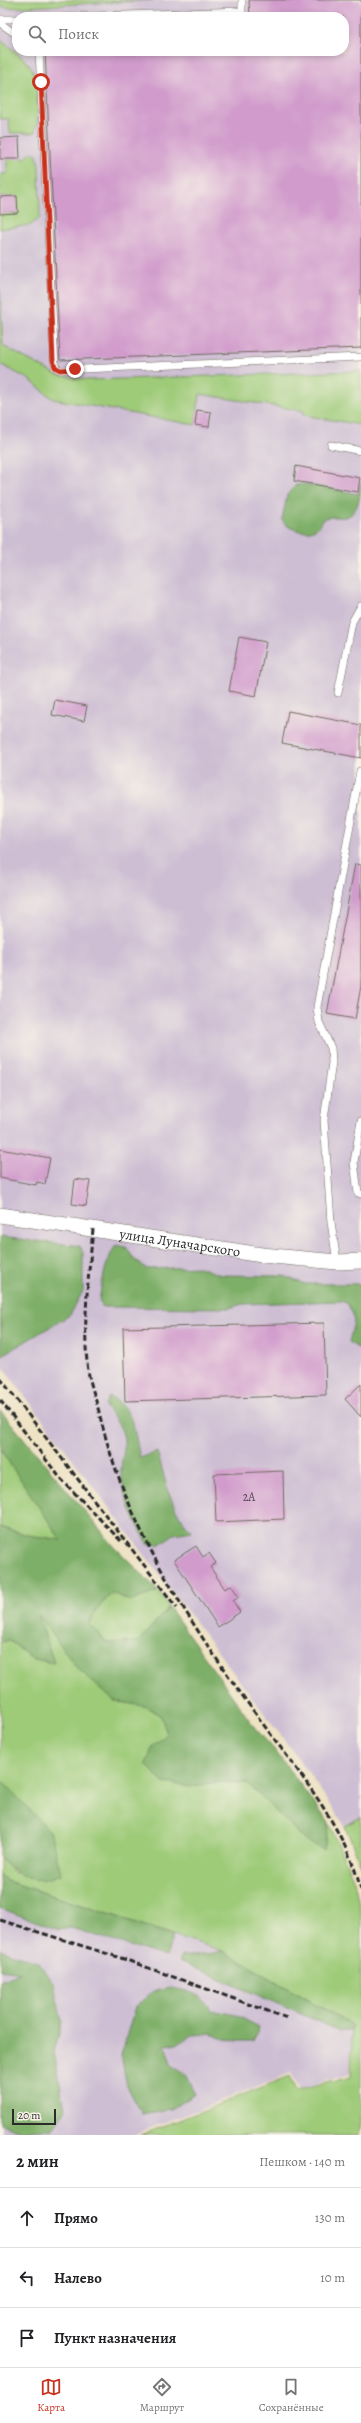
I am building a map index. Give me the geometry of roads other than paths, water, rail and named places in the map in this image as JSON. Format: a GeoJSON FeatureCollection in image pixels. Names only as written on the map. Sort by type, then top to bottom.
{"type":"FeatureCollection","features":[{"type":"Feature","properties":{"kind":"street","name":"улица Луначарского"},"geometry":{"type":"LineString","coordinates":[[0,1215],[262,1254],[337,1262],[361,1261]]}},
{"type":"Feature","properties":{"kind":"lane"},"geometry":{"type":"LineString","coordinates":[[192,12],[242,10],[242,0]]}},
{"type":"Feature","properties":{"kind":"lane"},"geometry":{"type":"LineString","coordinates":[[0,19],[12,19]]}},
{"type":"Feature","properties":{"kind":"lane"},"geometry":{"type":"LineString","coordinates":[[0,23],[12,31]]}},
{"type":"Feature","properties":{"kind":"lane"},"geometry":{"type":"LineString","coordinates":[[40,56],[55,367],[60,370],[361,357]]}},
{"type":"Feature","properties":{"kind":"lane"},"geometry":{"type":"LineString","coordinates":[[331,445],[361,451]]}},
{"type":"Feature","properties":{"kind":"lane"},"geometry":{"type":"LineString","coordinates":[[338,692],[352,622],[361,606]]}},
{"type":"Feature","properties":{"kind":"lane"},"geometry":{"type":"LineString","coordinates":[[337,1262],[331,1222],[324,1120],[332,1062],[331,1048],[319,1022],[317,1007],[360,772]]}},
{"type":"Feature","properties":{"kind":"lane"},"geometry":{"type":"LineString","coordinates":[[361,1121],[354,1162],[358,1193],[361,1194]]}},
{"type":"Feature","properties":{"kind":"railway"},"geometry":{"type":"LineString","coordinates":[[93,1229],[86,1312],[88,1368],[111,1454],[126,1495],[143,1534],[184,1610],[232,1682],[303,1778],[331,1820],[353,1866],[361,1890]]}},
{"type":"Feature","properties":{"kind":"railway"},"geometry":{"type":"LineString","coordinates":[[0,1378],[177,1608]]}},
{"type":"Feature","properties":{"kind":"railway"},"geometry":{"type":"LineString","coordinates":[[0,1400],[61,1479],[122,1542]]}},
{"type":"Feature","properties":{"kind":"railway"},"geometry":{"type":"LineString","coordinates":[[0,1920],[121,1958],[287,2018]]}}]}
